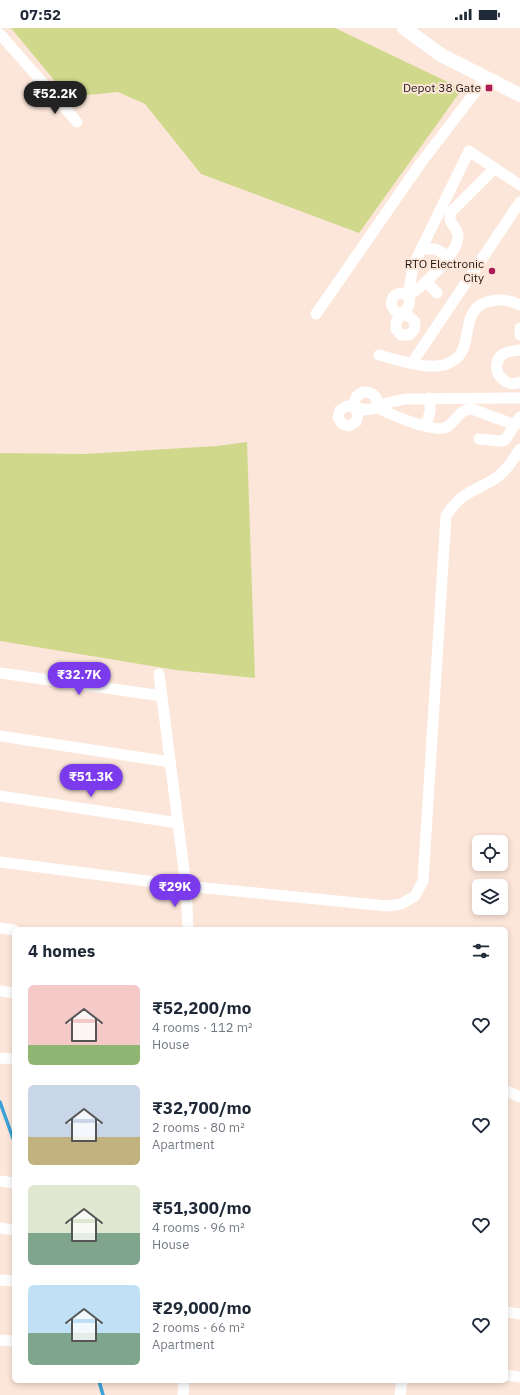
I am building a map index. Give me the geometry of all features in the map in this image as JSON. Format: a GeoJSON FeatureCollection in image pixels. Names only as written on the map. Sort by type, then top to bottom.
{"type":"FeatureCollection","features":[{"type":"Feature","properties":{"kind":"main road"},"geometry":{"type":"LineString","coordinates":[[404,28],[441,55],[520,95]]}},
{"type":"Feature","properties":{"kind":"street"},"geometry":{"type":"LineString","coordinates":[[0,34],[77,122]]}},
{"type":"Feature","properties":{"kind":"street"},"geometry":{"type":"LineString","coordinates":[[316,314],[420,164],[486,78]]}},
{"type":"Feature","properties":{"kind":"street"},"geometry":{"type":"LineString","coordinates":[[408,296],[405,294],[397,294],[392,300],[391,306],[393,310],[401,315],[410,304],[408,296],[413,266],[469,151],[520,185]]}},
{"type":"Feature","properties":{"kind":"street"},"geometry":{"type":"LineString","coordinates":[[408,296],[427,282],[449,256],[455,247],[458,237],[457,232],[450,220],[450,215],[495,168]]}},
{"type":"Feature","properties":{"kind":"street"},"geometry":{"type":"LineString","coordinates":[[412,363],[520,202]]}},
{"type":"Feature","properties":{"kind":"street"},"geometry":{"type":"LineString","coordinates":[[421,249],[435,249],[449,256]]}},
{"type":"Feature","properties":{"kind":"street"},"geometry":{"type":"LineString","coordinates":[[427,282],[437,293]]}},
{"type":"Feature","properties":{"kind":"street"},"geometry":{"type":"LineString","coordinates":[[379,356],[428,366],[440,366],[450,363],[461,354],[474,310],[482,304],[500,299],[509,300],[520,305]]}},
{"type":"Feature","properties":{"kind":"street"},"geometry":{"type":"LineString","coordinates":[[520,328],[520,335]]}},
{"type":"Feature","properties":{"kind":"street"},"geometry":{"type":"LineString","coordinates":[[520,350],[502,355],[497,364],[497,373],[502,380],[510,384],[520,382]]}},
{"type":"Feature","properties":{"kind":"street"},"geometry":{"type":"LineString","coordinates":[[377,406],[378,399],[375,395],[368,392],[358,394],[354,401],[355,407],[364,410],[371,410],[377,406],[405,399],[520,398]]}},
{"type":"Feature","properties":{"kind":"street"},"geometry":{"type":"LineString","coordinates":[[424,425],[430,418],[431,409],[429,398]]}},
{"type":"Feature","properties":{"kind":"street"},"geometry":{"type":"LineString","coordinates":[[377,406],[396,417],[436,429],[447,427],[463,411],[472,409],[517,421],[505,440],[499,441],[479,439]]}},
{"type":"Feature","properties":{"kind":"street"},"geometry":{"type":"LineString","coordinates":[[0,862],[186,886],[387,906],[401,904],[415,896],[423,881],[446,516],[453,505],[465,494],[503,472],[512,462],[520,449]]}},
{"type":"Feature","properties":{"kind":"street"},"geometry":{"type":"LineString","coordinates":[[0,673],[162,696]]}},
{"type":"Feature","properties":{"kind":"street"},"geometry":{"type":"LineString","coordinates":[[159,674],[186,886],[188,927]]}},
{"type":"Feature","properties":{"kind":"street"},"geometry":{"type":"LineString","coordinates":[[0,736],[170,762]]}},
{"type":"Feature","properties":{"kind":"street"},"geometry":{"type":"LineString","coordinates":[[0,796],[178,823]]}},
{"type":"Feature","properties":{"kind":"street"},"geometry":{"type":"LineString","coordinates":[[0,928],[12,930]]}},
{"type":"Feature","properties":{"kind":"street"},"geometry":{"type":"LineString","coordinates":[[0,991],[12,993]]}},
{"type":"Feature","properties":{"kind":"street"},"geometry":{"type":"LineString","coordinates":[[0,1058],[12,1059]]}},
{"type":"Feature","properties":{"kind":"street"},"geometry":{"type":"LineString","coordinates":[[508,1092],[520,1097]]}},
{"type":"Feature","properties":{"kind":"street"},"geometry":{"type":"LineString","coordinates":[[0,1181],[12,1184]]}},
{"type":"Feature","properties":{"kind":"street"},"geometry":{"type":"LineString","coordinates":[[0,1228],[12,1230]]}},
{"type":"Feature","properties":{"kind":"street"},"geometry":{"type":"LineString","coordinates":[[0,1280],[12,1281]]}},
{"type":"Feature","properties":{"kind":"street"},"geometry":{"type":"LineString","coordinates":[[508,1312],[520,1314]]}},
{"type":"Feature","properties":{"kind":"street"},"geometry":{"type":"LineString","coordinates":[[0,1340],[12,1341]]}},
{"type":"Feature","properties":{"kind":"street"},"geometry":{"type":"LineString","coordinates":[[508,1375],[520,1377]]}},
{"type":"Feature","properties":{"kind":"street"},"geometry":{"type":"LineString","coordinates":[[183,1395],[184,1383]]}},
{"type":"Feature","properties":{"kind":"street"},"geometry":{"type":"LineString","coordinates":[[400,1395],[402,1383]]}},
{"type":"Feature","properties":{"kind":"green space"},"geometry":{"type":"Polygon","coordinates":[[[11,28],[335,28],[452,84],[460,92],[359,233],[201,174],[145,104],[118,92],[68,97],[11,28]]]}},
{"type":"Feature","properties":{"kind":"green space"},"geometry":{"type":"Polygon","coordinates":[[[247,442],[255,678],[176,670],[0,641],[0,453],[84,454],[217,446],[247,442]]]}},
{"type":"Feature","properties":{"kind":"waterway"},"geometry":{"type":"LineString","coordinates":[[0,1102],[12,1135]]}},
{"type":"Feature","properties":{"kind":"waterway"},"geometry":{"type":"LineString","coordinates":[[100,1383],[103,1395]]}},
{"type":"Feature","properties":{"kind":"place","name":"Depot 38 Gate"},"geometry":{"type":"Point","coordinates":[489,88]}},
{"type":"Feature","properties":{"kind":"place","name":"RTO Electronic City"},"geometry":{"type":"Point","coordinates":[492,271]}}]}
